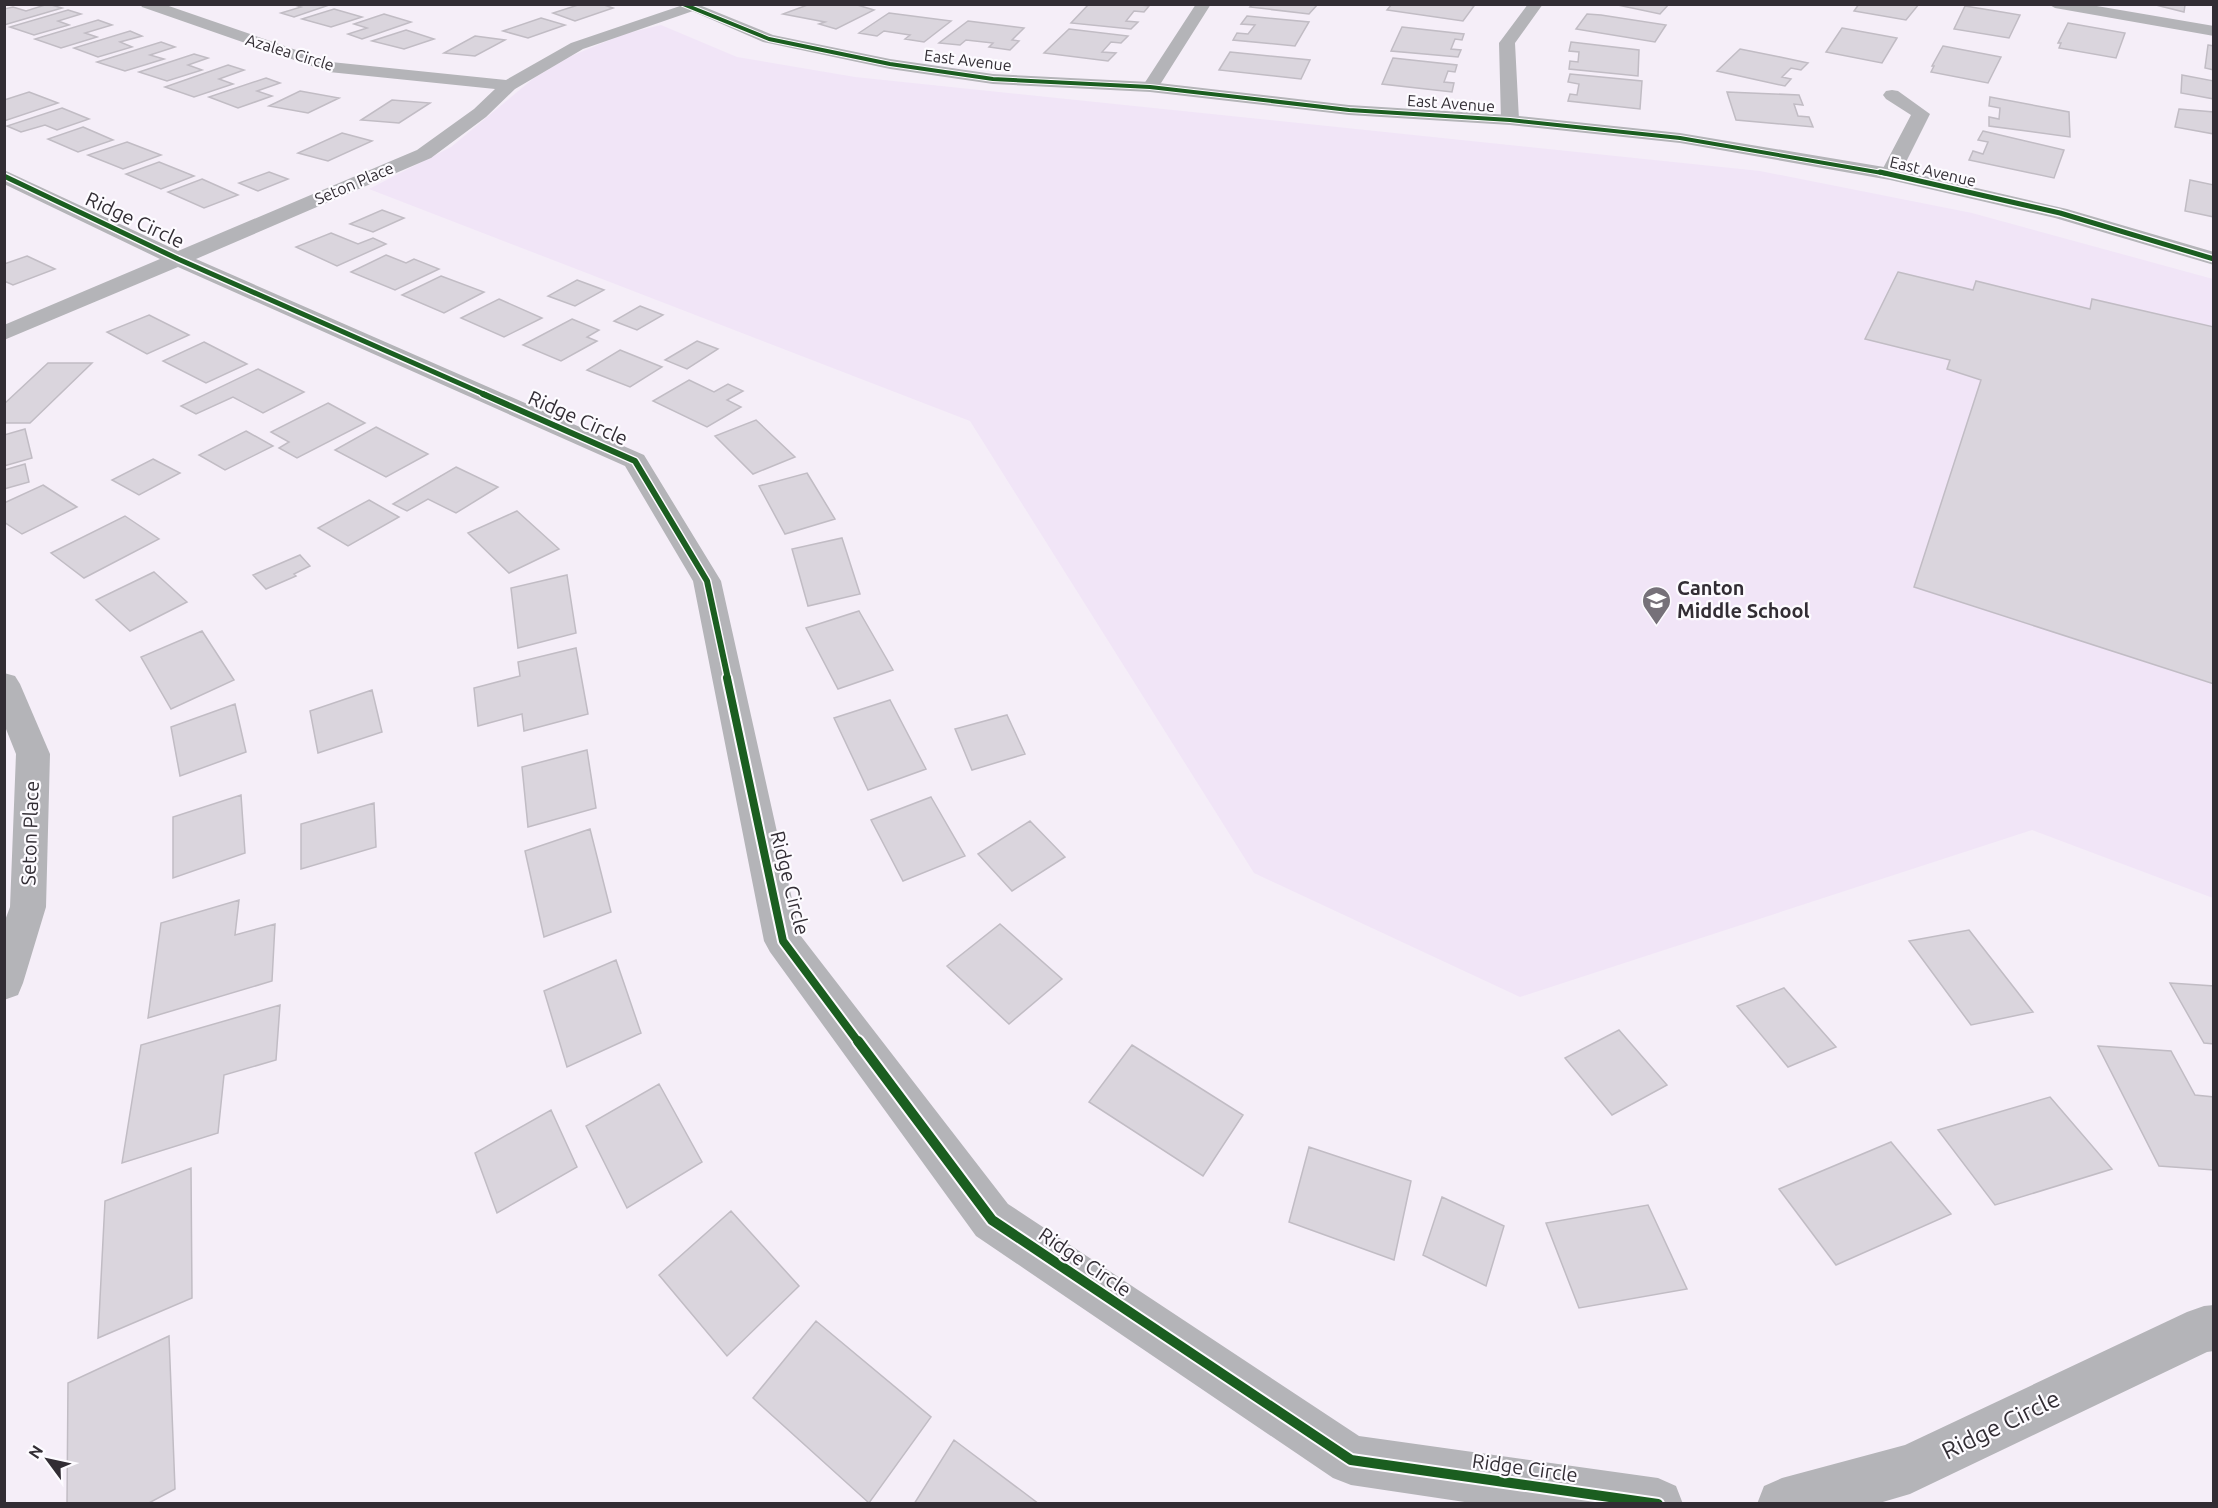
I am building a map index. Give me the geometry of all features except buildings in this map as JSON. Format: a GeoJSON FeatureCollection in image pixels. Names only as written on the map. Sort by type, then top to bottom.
{"type":"FeatureCollection","features":[{"type":"Feature","properties":{"kind":"street","name":"Azalea Circle"},"geometry":{"type":"LineString","coordinates":[[147,4],[329,67],[509,85]]}},
{"type":"Feature","properties":{"kind":"street"},"geometry":{"type":"LineString","coordinates":[[1150,87],[1204,4]]}},
{"type":"Feature","properties":{"kind":"street"},"geometry":{"type":"LineString","coordinates":[[1510,120],[1507,43],[1536,4]]}},
{"type":"Feature","properties":{"kind":"street"},"geometry":{"type":"LineString","coordinates":[[2055,4],[2214,31]]}},
{"type":"Feature","properties":{"kind":"street","name":"Seton Place"},"geometry":{"type":"LineString","coordinates":[[4,333],[424,154],[480,113],[509,85],[577,46],[686,6]]}},
{"type":"Feature","properties":{"kind":"street","name":"East Avenue"},"geometry":{"type":"LineString","coordinates":[[686,6],[769,39],[890,64],[993,79],[1150,87],[1348,110],[1510,120],[1680,138],[1890,174],[2060,213],[2214,259]]}},
{"type":"Feature","properties":{"kind":"street"},"geometry":{"type":"LineString","coordinates":[[1890,174],[1921,114],[1892,95]]}},
{"type":"Feature","properties":{"kind":"street","name":"Ridge Circle"},"geometry":{"type":"LineString","coordinates":[[4,176],[178,259],[635,461],[706,581],[783,941],[992,1220],[1351,1460],[1658,1503]]}},
{"type":"Feature","properties":{"kind":"street","name":"Seton Place"},"geometry":{"type":"LineString","coordinates":[[4,684],[33,754],[28,907],[4,984]]}},
{"type":"Feature","properties":{"kind":"street","name":"Ridge Circle"},"geometry":{"type":"LineString","coordinates":[[1782,1503],[1910,1469],[2112,1371],[2204,1329],[2214,1328]]}},
{"type":"Feature","properties":{"kind":"shaded area","name":"Canton Middle School"},"geometry":{"type":"Polygon","coordinates":[[[661,25],[737,57],[855,77],[1760,171],[1972,213],[2213,279],[2213,898],[2032,830],[1520,997],[1254,873],[970,421],[369,189],[451,147],[534,78],[569,57],[624,34],[661,25]]]}},
{"type":"Feature","properties":{"kind":"cycle path"},"geometry":{"type":"LineString","coordinates":[[683,4],[769,39],[890,64],[993,79],[1150,87],[1349,110],[1510,120],[1680,138],[1890,174],[2060,213],[2214,259]]}},
{"type":"Feature","properties":{"kind":"cycle path"},"geometry":{"type":"LineString","coordinates":[[4,176],[178,259],[635,461],[707,581],[783,941],[992,1220],[1351,1460],[1658,1504]]}},
{"type":"Feature","properties":{"kind":"place","name":"Canton Middle School"},"geometry":{"type":"Point","coordinates":[1656,626]}}]}
